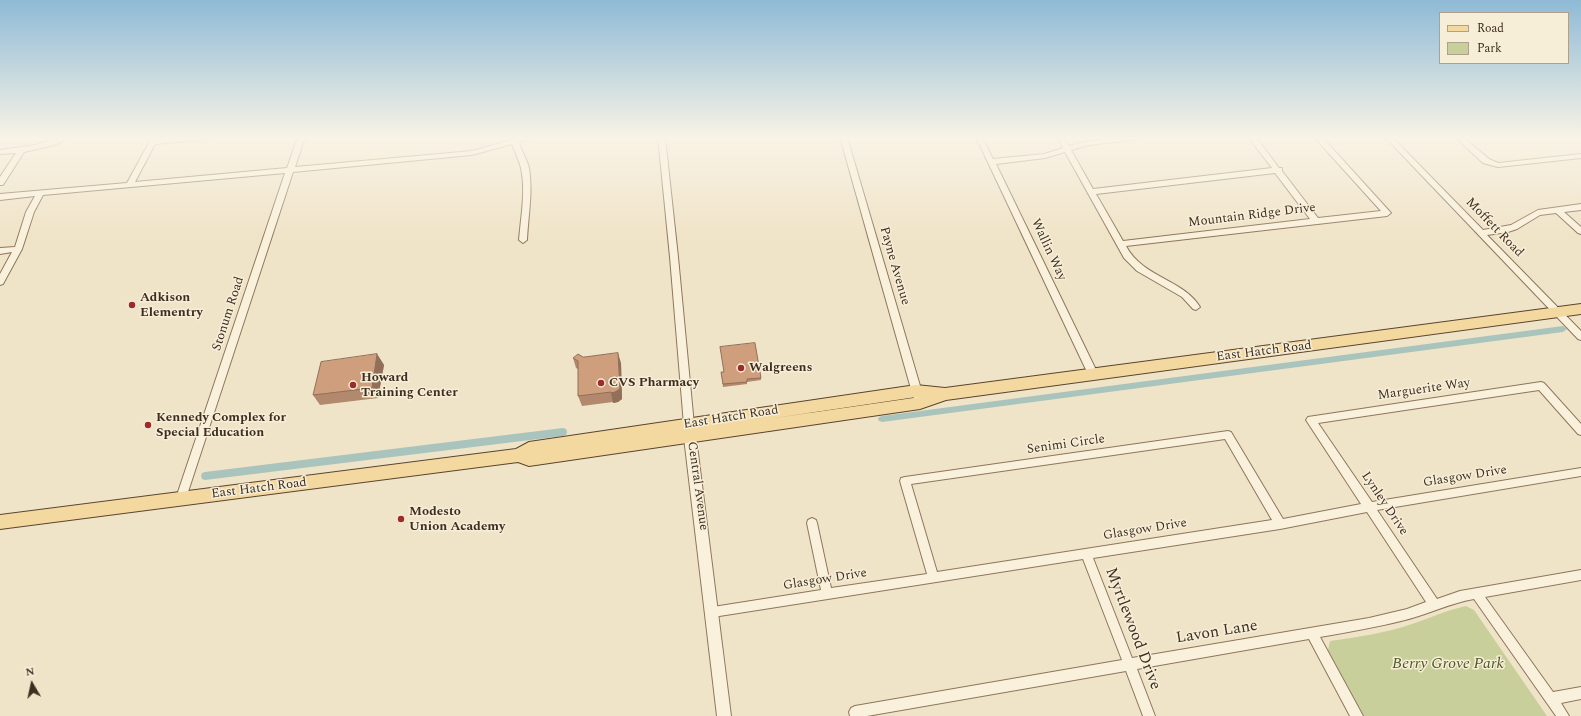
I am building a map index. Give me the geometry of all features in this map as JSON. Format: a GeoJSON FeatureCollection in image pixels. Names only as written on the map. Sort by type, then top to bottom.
{"type":"FeatureCollection","features":[{"type":"Feature","properties":{"kind":"main road","name":"East Hatch Road"},"geometry":{"type":"LineString","coordinates":[[0,522],[518,455],[529,459],[689,430],[918,397],[1581,309]]}},
{"type":"Feature","properties":{"kind":"street"},"geometry":{"type":"LineString","coordinates":[[0,183],[8,170]]}},
{"type":"Feature","properties":{"kind":"street"},"geometry":{"type":"LineString","coordinates":[[130,185],[138,170]]}},
{"type":"Feature","properties":{"kind":"street"},"geometry":{"type":"LineString","coordinates":[[0,197],[286,170]]}},
{"type":"Feature","properties":{"kind":"street","name":"Stonum Road"},"geometry":{"type":"LineString","coordinates":[[181,498],[290,170]]}},
{"type":"Feature","properties":{"kind":"street"},"geometry":{"type":"LineString","coordinates":[[523,240],[526,177],[524,170]]}},
{"type":"Feature","properties":{"kind":"street","name":"Central Avenue"},"geometry":{"type":"LineString","coordinates":[[665,170],[674,257],[689,430],[713,612],[724,716]]}},
{"type":"Feature","properties":{"kind":"street","name":"Payne Avenue"},"geometry":{"type":"LineString","coordinates":[[853,170],[918,397]]}},
{"type":"Feature","properties":{"kind":"street","name":"Wallin Way"},"geometry":{"type":"LineString","coordinates":[[996,170],[1093,374]]}},
{"type":"Feature","properties":{"kind":"street"},"geometry":{"type":"LineString","coordinates":[[1079,170],[1127,256],[1140,269],[1185,295],[1196,306]]}},
{"type":"Feature","properties":{"kind":"street"},"geometry":{"type":"LineString","coordinates":[[1092,192],[1275,170]]}},
{"type":"Feature","properties":{"kind":"street"},"geometry":{"type":"LineString","coordinates":[[1279,170],[1316,221]]}},
{"type":"Feature","properties":{"kind":"street","name":"Mountain Ridge Drive"},"geometry":{"type":"LineString","coordinates":[[1121,244],[1387,213],[1348,170]]}},
{"type":"Feature","properties":{"kind":"street","name":"Moffett Road"},"geometry":{"type":"LineString","coordinates":[[1422,170],[1581,337]]}},
{"type":"Feature","properties":{"kind":"street"},"geometry":{"type":"LineString","coordinates":[[0,282],[18,249],[30,212],[41,193]]}},
{"type":"Feature","properties":{"kind":"street"},"geometry":{"type":"LineString","coordinates":[[1481,233],[1505,230],[1514,227],[1538,213],[1581,207]]}},
{"type":"Feature","properties":{"kind":"street"},"geometry":{"type":"LineString","coordinates":[[1557,210],[1581,231]]}},
{"type":"Feature","properties":{"kind":"street"},"geometry":{"type":"LineString","coordinates":[[0,251],[18,249]]}},
{"type":"Feature","properties":{"kind":"street","name":"Marguerite Way"},"geometry":{"type":"LineString","coordinates":[[1311,420],[1541,386],[1581,431]]}},
{"type":"Feature","properties":{"kind":"street","name":"Lynley Drive"},"geometry":{"type":"LineString","coordinates":[[1311,420],[1434,604]]}},
{"type":"Feature","properties":{"kind":"street","name":"Senimi Circle"},"geometry":{"type":"LineString","coordinates":[[933,577],[905,481],[1228,435],[1280,524]]}},
{"type":"Feature","properties":{"kind":"street","name":"Glasgow Drive"},"geometry":{"type":"LineString","coordinates":[[713,612],[1280,524],[1368,507],[1581,472]]}},
{"type":"Feature","properties":{"kind":"street"},"geometry":{"type":"LineString","coordinates":[[812,523],[827,594]]}},
{"type":"Feature","properties":{"kind":"street","name":"Myrtlewood Drive"},"geometry":{"type":"LineString","coordinates":[[1086,554],[1148,716]]}},
{"type":"Feature","properties":{"kind":"street","name":"Lavon Lane"},"geometry":{"type":"LineString","coordinates":[[855,714],[1127,664],[1312,633],[1407,614],[1434,604],[1476,593],[1581,575]]}},
{"type":"Feature","properties":{"kind":"street"},"geometry":{"type":"LineString","coordinates":[[1476,593],[1562,716]]}},
{"type":"Feature","properties":{"kind":"street"},"geometry":{"type":"LineString","coordinates":[[1312,633],[1357,716]]}},
{"type":"Feature","properties":{"kind":"street"},"geometry":{"type":"LineString","coordinates":[[1550,699],[1581,693]]}},
{"type":"Feature","properties":{"kind":"green space","name":"Berry Grove Park"},"geometry":{"type":"Polygon","coordinates":[[[1466,606],[1474,610],[1547,716],[1364,716],[1328,650],[1330,641],[1392,630],[1466,606]]]}},
{"type":"Feature","properties":{"kind":"building","name":"Walgreens"},"geometry":{"type":"Polygon","coordinates":[[[755,343],[761,378],[747,379],[747,382],[723,384],[721,372],[724,372],[720,347],[755,343]]]}},
{"type":"Feature","properties":{"kind":"building","name":"CVS Pharmacy"},"geometry":{"type":"Polygon","coordinates":[[[618,353],[620,389],[611,393],[578,396],[578,361],[573,358],[578,354],[583,357],[618,353]]]}},
{"type":"Feature","properties":{"kind":"building"},"geometry":{"type":"Polygon","coordinates":[[[377,354],[372,388],[313,395],[321,362],[377,354]]]}},
{"type":"Feature","properties":{"kind":"waterway"},"geometry":{"type":"LineString","coordinates":[[882,419],[1563,329]]}},
{"type":"Feature","properties":{"kind":"waterway"},"geometry":{"type":"LineString","coordinates":[[205,476],[563,432]]}},
{"type":"Feature","properties":{"kind":"place","name":"Adkison Elementry"},"geometry":{"type":"Point","coordinates":[132,305]}},
{"type":"Feature","properties":{"kind":"place","name":"Walgreens"},"geometry":{"type":"Point","coordinates":[741,368]}},
{"type":"Feature","properties":{"kind":"place","name":"CVS Pharmacy"},"geometry":{"type":"Point","coordinates":[601,383]}},
{"type":"Feature","properties":{"kind":"place","name":"Howard Training Center"},"geometry":{"type":"Point","coordinates":[353,385]}},
{"type":"Feature","properties":{"kind":"place","name":"Kennedy Complex for Special Education"},"geometry":{"type":"Point","coordinates":[148,425]}},
{"type":"Feature","properties":{"kind":"place","name":"Modesto Union Academy"},"geometry":{"type":"Point","coordinates":[401,519]}}]}
